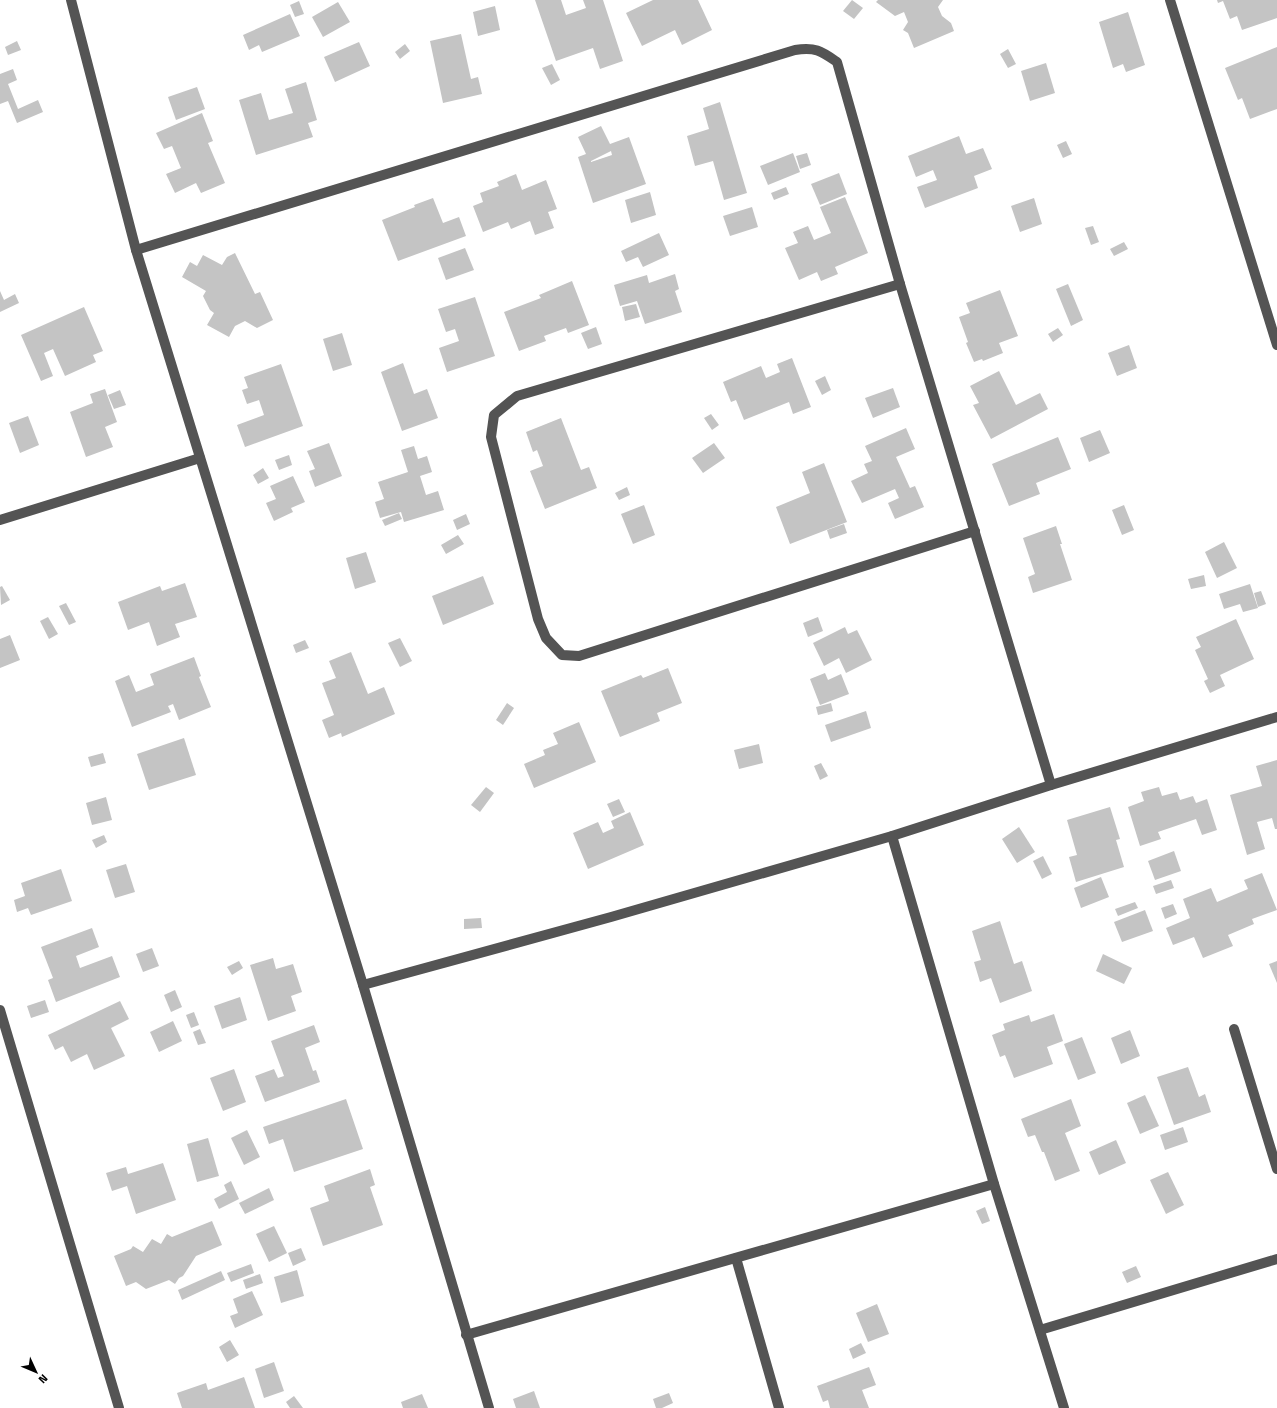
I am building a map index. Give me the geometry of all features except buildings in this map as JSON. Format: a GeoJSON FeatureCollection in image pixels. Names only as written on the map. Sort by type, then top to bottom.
{"type":"FeatureCollection","features":[{"type":"Feature","properties":{"kind":"street"},"geometry":{"type":"LineString","coordinates":[[70,0],[136,250],[363,985],[466,1335],[489,1408]]}},
{"type":"Feature","properties":{"kind":"street"},"geometry":{"type":"LineString","coordinates":[[1170,0],[1277,345]]}},
{"type":"Feature","properties":{"kind":"street"},"geometry":{"type":"LineString","coordinates":[[136,250],[796,50],[809,48],[821,51],[837,62],[900,284],[1051,785]]}},
{"type":"Feature","properties":{"kind":"street"},"geometry":{"type":"LineString","coordinates":[[900,284],[517,396],[494,414],[491,437],[538,619],[546,638],[562,655],[580,656],[974,531]]}},
{"type":"Feature","properties":{"kind":"street"},"geometry":{"type":"LineString","coordinates":[[0,520],[200,458]]}},
{"type":"Feature","properties":{"kind":"street"},"geometry":{"type":"LineString","coordinates":[[363,985],[611,917],[892,836],[1051,785],[1277,717]]}},
{"type":"Feature","properties":{"kind":"street"},"geometry":{"type":"LineString","coordinates":[[892,836],[994,1184],[1064,1408]]}},
{"type":"Feature","properties":{"kind":"street"},"geometry":{"type":"LineString","coordinates":[[0,1010],[119,1408]]}},
{"type":"Feature","properties":{"kind":"street"},"geometry":{"type":"LineString","coordinates":[[1234,1030],[1277,1169]]}},
{"type":"Feature","properties":{"kind":"street"},"geometry":{"type":"LineString","coordinates":[[466,1335],[994,1184]]}},
{"type":"Feature","properties":{"kind":"street"},"geometry":{"type":"LineString","coordinates":[[736,1258],[779,1408]]}},
{"type":"Feature","properties":{"kind":"street"},"geometry":{"type":"LineString","coordinates":[[1040,1330],[1277,1259]]}}]}
